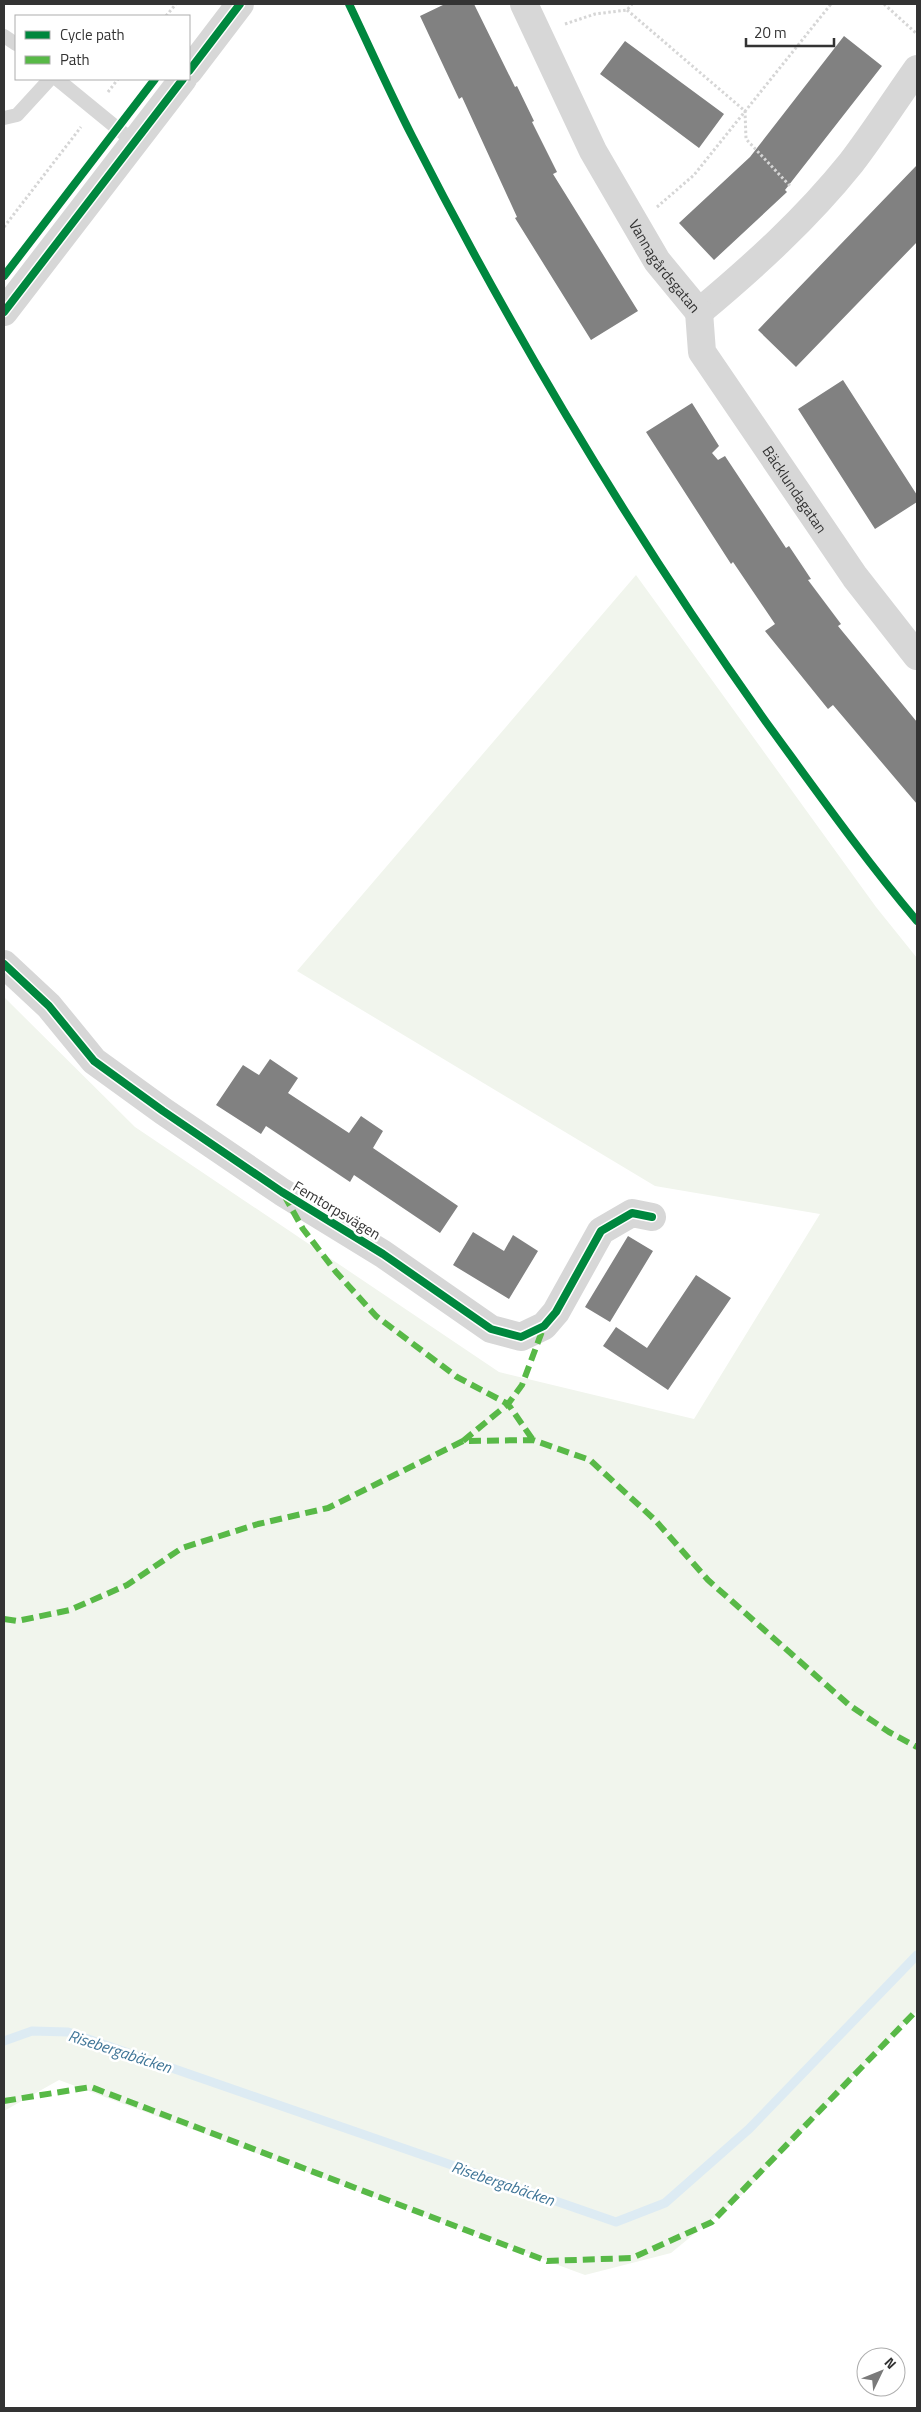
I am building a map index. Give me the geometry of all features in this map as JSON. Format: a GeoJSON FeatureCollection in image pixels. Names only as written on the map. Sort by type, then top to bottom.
{"type":"FeatureCollection","features":[{"type":"Feature","properties":{"kind":"street"},"geometry":{"type":"LineString","coordinates":[[190,70],[240,4]]}},
{"type":"Feature","properties":{"kind":"street","name":"Vannagårdsgatan"},"geometry":{"type":"LineString","coordinates":[[524,4],[593,150],[657,261],[699,312],[760,261],[811,208],[851,162],[917,69]]}},
{"type":"Feature","properties":{"kind":"street"},"geometry":{"type":"LineString","coordinates":[[4,312],[182,80]]}},
{"type":"Feature","properties":{"kind":"street","name":"Bäcklundagatan"},"geometry":{"type":"LineString","coordinates":[[699,312],[702,352],[855,577],[917,656]]}},
{"type":"Feature","properties":{"kind":"street","name":"Femtorpsvägen"},"geometry":{"type":"LineString","coordinates":[[4,964],[49,1006],[94,1061],[274,1187],[383,1254],[491,1328],[521,1337],[544,1326],[556,1312],[601,1231],[632,1212],[652,1217]]}},
{"type":"Feature","properties":{"kind":"lane"},"geometry":{"type":"LineString","coordinates":[[4,36],[15,43]]}},
{"type":"Feature","properties":{"kind":"lane"},"geometry":{"type":"LineString","coordinates":[[4,118],[17,115],[49,80]]}},
{"type":"Feature","properties":{"kind":"lane"},"geometry":{"type":"LineString","coordinates":[[58,80],[134,142]]}},
{"type":"Feature","properties":{"kind":"path"},"geometry":{"type":"LineString","coordinates":[[167,15],[176,4]]}},
{"type":"Feature","properties":{"kind":"path"},"geometry":{"type":"LineString","coordinates":[[628,10],[632,4]]}},
{"type":"Feature","properties":{"kind":"path"},"geometry":{"type":"LineString","coordinates":[[636,225],[694,175],[831,4]]}},
{"type":"Feature","properties":{"kind":"path"},"geometry":{"type":"LineString","coordinates":[[884,4],[917,34]]}},
{"type":"Feature","properties":{"kind":"path"},"geometry":{"type":"LineString","coordinates":[[538,33],[595,14],[628,10],[745,111],[746,139],[811,208]]}},
{"type":"Feature","properties":{"kind":"path"},"geometry":{"type":"LineString","coordinates":[[4,227],[117,80]]}},
{"type":"Feature","properties":{"kind":"shaded area"},"geometry":{"type":"Polygon","coordinates":[[[636,575],[876,907],[917,958],[917,2011],[744,2193],[671,2253],[585,2275],[59,2080],[4,2111],[4,997],[135,1127],[499,1372],[694,1419],[820,1214],[655,1186],[297,971],[636,575]]]}},
{"type":"Feature","properties":{"kind":"building"},"geometry":{"type":"Polygon","coordinates":[[[445,4],[474,4],[534,121],[532,122],[557,172],[553,174],[638,311],[591,340],[515,218],[517,217],[462,97],[459,99],[420,16],[445,4]]]}},
{"type":"Feature","properties":{"kind":"building"},"geometry":{"type":"Polygon","coordinates":[[[844,36],[882,66],[785,190],[787,192],[714,260],[679,223],[750,157],[844,36]]]}},
{"type":"Feature","properties":{"kind":"building"},"geometry":{"type":"Polygon","coordinates":[[[625,41],[724,114],[699,148],[600,74],[625,41]]]}},
{"type":"Feature","properties":{"kind":"building"},"geometry":{"type":"Polygon","coordinates":[[[917,165],[917,242],[796,367],[758,330],[917,165]]]}},
{"type":"Feature","properties":{"kind":"building"},"geometry":{"type":"Polygon","coordinates":[[[843,380],[917,495],[917,502],[875,529],[798,409],[843,380]]]}},
{"type":"Feature","properties":{"kind":"building"},"geometry":{"type":"Polygon","coordinates":[[[692,403],[719,446],[712,453],[718,460],[725,456],[786,548],[789,546],[811,579],[808,580],[841,624],[838,626],[917,722],[917,804],[833,705],[828,709],[765,631],[775,624],[733,562],[731,564],[646,432],[692,403]]]}},
{"type":"Feature","properties":{"kind":"building"},"geometry":{"type":"Polygon","coordinates":[[[270,1059],[298,1078],[288,1093],[349,1133],[361,1116],[383,1131],[373,1148],[458,1206],[440,1233],[354,1175],[350,1182],[266,1126],[261,1134],[216,1105],[243,1065],[259,1075],[270,1059]]]}},
{"type":"Feature","properties":{"kind":"building"},"geometry":{"type":"Polygon","coordinates":[[[473,1232],[504,1251],[513,1235],[538,1251],[509,1299],[453,1265],[473,1232]]]}},
{"type":"Feature","properties":{"kind":"building"},"geometry":{"type":"Polygon","coordinates":[[[628,1236],[653,1251],[610,1322],[585,1307],[628,1236]]]}},
{"type":"Feature","properties":{"kind":"building"},"geometry":{"type":"Polygon","coordinates":[[[696,1275],[731,1298],[668,1390],[603,1346],[616,1327],[647,1348],[696,1275]]]}},
{"type":"Feature","properties":{"kind":"waterway","name":"Risebergabäcken"},"geometry":{"type":"LineString","coordinates":[[4,2041],[32,2031],[68,2032],[616,2222],[665,2203],[749,2129],[917,1955]]}},
{"type":"Feature","properties":{"kind":"marked path"},"geometry":{"type":"LineString","coordinates":[[284,1195],[303,1229],[336,1272],[376,1316],[457,1377],[508,1404],[533,1440]]}},
{"type":"Feature","properties":{"kind":"marked path"},"geometry":{"type":"LineString","coordinates":[[463,1441],[508,1404],[522,1385],[544,1326]]}},
{"type":"Feature","properties":{"kind":"marked path"},"geometry":{"type":"LineString","coordinates":[[4,1619],[17,1621],[70,1610],[127,1585],[182,1548],[258,1524],[328,1508],[463,1441],[533,1440],[590,1460],[655,1520],[708,1580],[849,1705],[889,1732],[917,1747]]}},
{"type":"Feature","properties":{"kind":"marked path"},"geometry":{"type":"LineString","coordinates":[[4,2101],[91,2087],[547,2261],[632,2258],[712,2222],[917,2010]]}},
{"type":"Feature","properties":{"kind":"cycle path"},"geometry":{"type":"LineString","coordinates":[[190,70],[240,4]]}},
{"type":"Feature","properties":{"kind":"cycle path"},"geometry":{"type":"LineString","coordinates":[[349,4],[412,136],[452,212],[535,362],[623,509],[717,652],[766,722],[858,848],[917,921]]}},
{"type":"Feature","properties":{"kind":"cycle path"},"geometry":{"type":"LineString","coordinates":[[4,276],[154,80]]}},
{"type":"Feature","properties":{"kind":"cycle path"},"geometry":{"type":"LineString","coordinates":[[4,312],[182,80]]}},
{"type":"Feature","properties":{"kind":"cycle path"},"geometry":{"type":"LineString","coordinates":[[4,964],[49,1006],[94,1061],[163,1111],[282,1192],[383,1254],[491,1329],[521,1337],[544,1326],[556,1312],[601,1231],[632,1213],[652,1217]]}}]}
